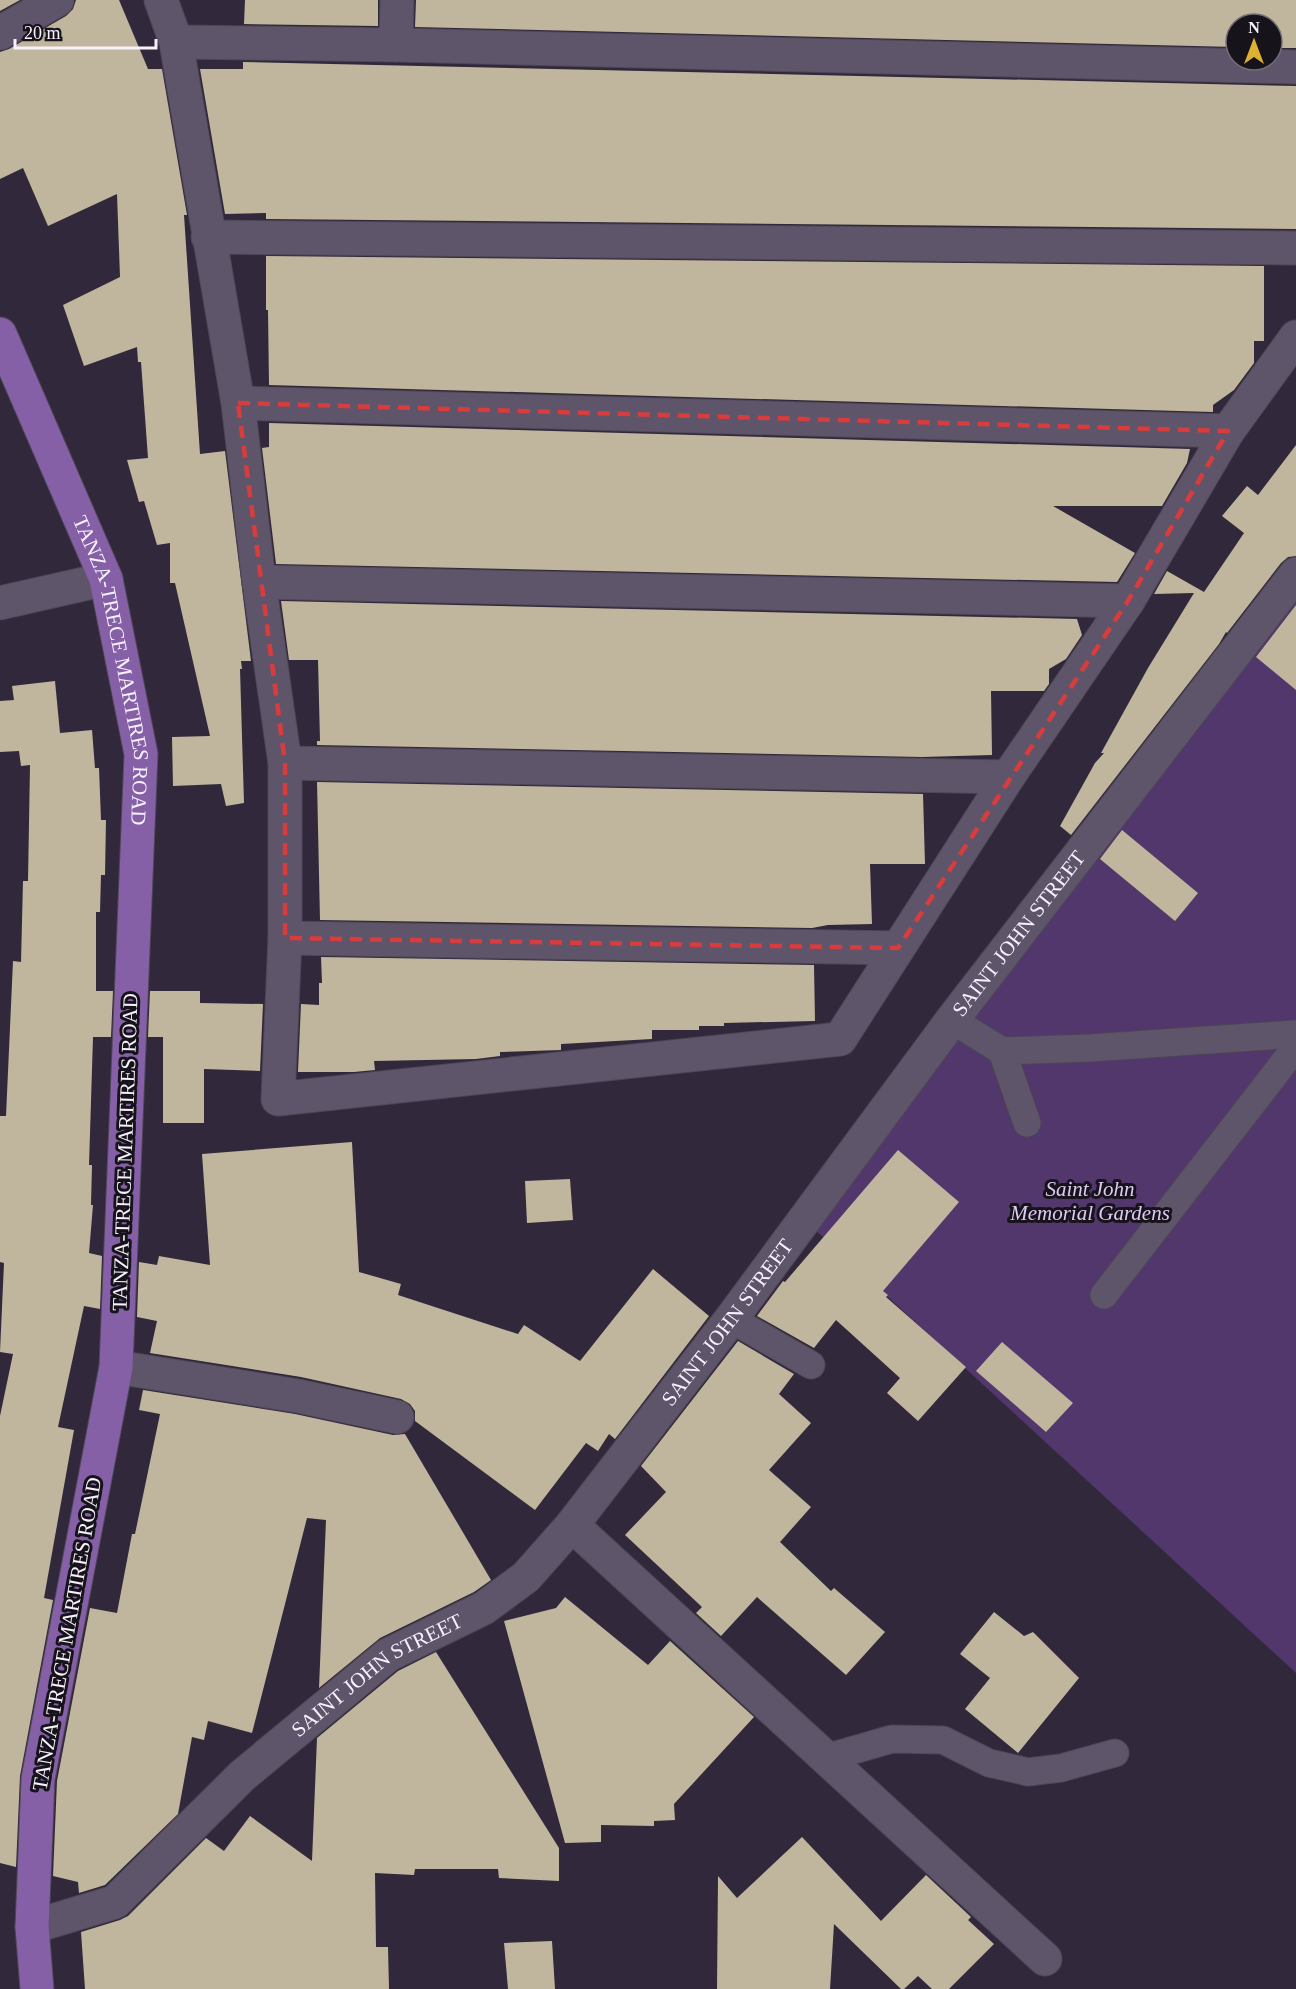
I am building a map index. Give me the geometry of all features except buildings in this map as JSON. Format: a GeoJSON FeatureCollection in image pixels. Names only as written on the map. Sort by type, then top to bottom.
{"type":"FeatureCollection","features":[{"type":"Feature","properties":{"kind":"main road","name":"TANZA-TRECE MARTIRES ROAD"},"geometry":{"type":"LineString","coordinates":[[0,334],[106,579],[141,754],[116,1366],[38,1779],[32,1927],[37,1989]]}},
{"type":"Feature","properties":{"kind":"street"},"geometry":{"type":"LineString","coordinates":[[0,33],[57,0]]}},
{"type":"Feature","properties":{"kind":"street"},"geometry":{"type":"LineString","coordinates":[[161,0],[176,42],[238,403],[259,582],[285,763],[285,938],[278,1099],[840,1039],[1008,777],[1128,601],[1228,431],[1296,337]]}},
{"type":"Feature","properties":{"kind":"street"},"geometry":{"type":"LineString","coordinates":[[396,45],[397,0]]}},
{"type":"Feature","properties":{"kind":"street"},"geometry":{"type":"LineString","coordinates":[[176,42],[396,45],[1296,67]]}},
{"type":"Feature","properties":{"kind":"street"},"geometry":{"type":"LineString","coordinates":[[208,237],[1296,248]]}},
{"type":"Feature","properties":{"kind":"street"},"geometry":{"type":"LineString","coordinates":[[238,403],[1228,431]]}},
{"type":"Feature","properties":{"kind":"street","name":"SAINT JOHN STREET"},"geometry":{"type":"LineString","coordinates":[[32,1927],[115,1902],[242,1776],[388,1655],[484,1608],[526,1577],[572,1525],[731,1319],[952,1020],[1296,574]]}},
{"type":"Feature","properties":{"kind":"street"},"geometry":{"type":"LineString","coordinates":[[0,603],[106,579]]}},
{"type":"Feature","properties":{"kind":"street"},"geometry":{"type":"LineString","coordinates":[[259,582],[1128,601]]}},
{"type":"Feature","properties":{"kind":"street"},"geometry":{"type":"LineString","coordinates":[[285,763],[1008,777]]}},
{"type":"Feature","properties":{"kind":"street"},"geometry":{"type":"LineString","coordinates":[[285,938],[898,948]]}},
{"type":"Feature","properties":{"kind":"street"},"geometry":{"type":"LineString","coordinates":[[116,1366],[298,1396],[397,1417]]}},
{"type":"Feature","properties":{"kind":"street"},"geometry":{"type":"LineString","coordinates":[[572,1525],[1045,1959]]}},
{"type":"Feature","properties":{"kind":"lane"},"geometry":{"type":"LineString","coordinates":[[952,1020],[1002,1051],[1090,1048],[1296,1034]]}},
{"type":"Feature","properties":{"kind":"lane"},"geometry":{"type":"LineString","coordinates":[[1104,1295],[1296,1047]]}},
{"type":"Feature","properties":{"kind":"lane"},"geometry":{"type":"LineString","coordinates":[[1002,1051],[1027,1123]]}},
{"type":"Feature","properties":{"kind":"lane"},"geometry":{"type":"LineString","coordinates":[[731,1319],[812,1365]]}},
{"type":"Feature","properties":{"kind":"lane"},"geometry":{"type":"LineString","coordinates":[[826,1758],[891,1739],[943,1740],[989,1763],[1028,1772],[1061,1768],[1115,1753]]}},
{"type":"Feature","properties":{"kind":"highlighted area"},"geometry":{"type":"Polygon","coordinates":[[[238,403],[1228,431],[1128,601],[898,948],[285,938],[285,763],[238,403]]]}},
{"type":"Feature","properties":{"kind":"green space","name":"Saint John Memorial Gardens"},"geometry":{"type":"Polygon","coordinates":[[[1296,588],[1296,1673],[812,1227],[1296,588]]]}}]}
